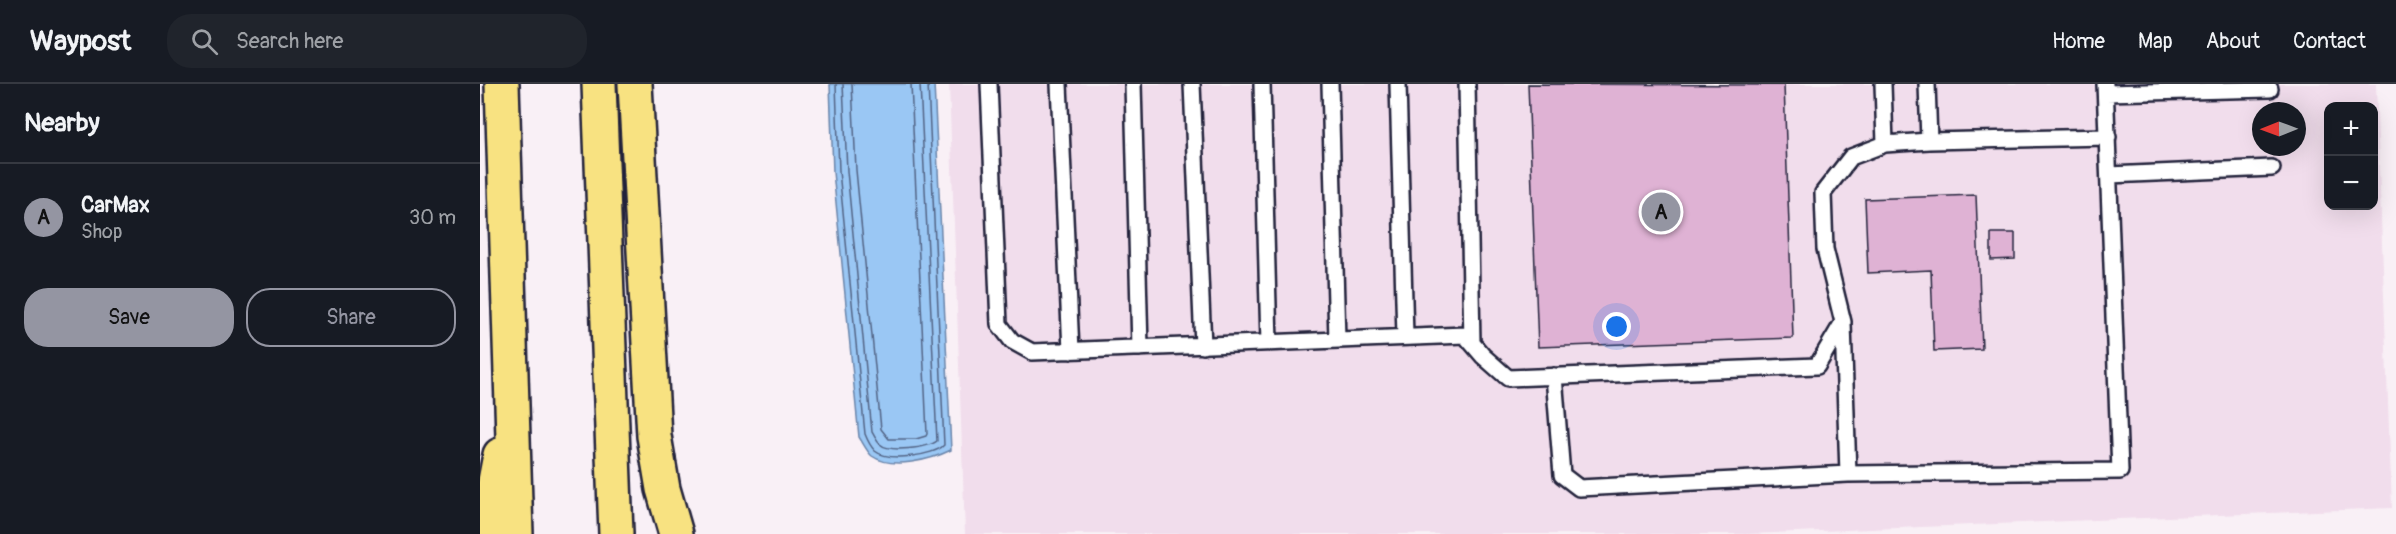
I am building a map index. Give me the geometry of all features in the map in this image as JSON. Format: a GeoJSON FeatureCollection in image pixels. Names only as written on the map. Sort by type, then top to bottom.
{"type":"FeatureCollection","features":[{"type":"Feature","properties":{"kind":"highway"},"geometry":{"type":"LineString","coordinates":[[502,84],[516,534]]}},
{"type":"Feature","properties":{"kind":"highway"},"geometry":{"type":"LineString","coordinates":[[598,84],[616,534]]}},
{"type":"Feature","properties":{"kind":"highway"},"geometry":{"type":"LineString","coordinates":[[635,84],[654,436],[663,489],[676,534]]}},
{"type":"Feature","properties":{"kind":"highway"},"geometry":{"type":"LineString","coordinates":[[485,534],[511,400]]}},
{"type":"Feature","properties":{"kind":"lane"},"geometry":{"type":"LineString","coordinates":[[989,84],[999,324],[1012,341],[1032,352],[1465,335],[1483,356],[1508,378],[1817,366],[1843,322]]}},
{"type":"Feature","properties":{"kind":"lane"},"geometry":{"type":"LineString","coordinates":[[1059,84],[1071,351]]}},
{"type":"Feature","properties":{"kind":"lane"},"geometry":{"type":"LineString","coordinates":[[1133,84],[1140,348]]}},
{"type":"Feature","properties":{"kind":"lane"},"geometry":{"type":"LineString","coordinates":[[1192,84],[1203,346]]}},
{"type":"Feature","properties":{"kind":"lane"},"geometry":{"type":"LineString","coordinates":[[1262,84],[1269,343]]}},
{"type":"Feature","properties":{"kind":"lane"},"geometry":{"type":"LineString","coordinates":[[1330,84],[1337,340]]}},
{"type":"Feature","properties":{"kind":"lane"},"geometry":{"type":"LineString","coordinates":[[1398,84],[1405,337]]}},
{"type":"Feature","properties":{"kind":"lane"},"geometry":{"type":"LineString","coordinates":[[1467,84],[1472,343]]}},
{"type":"Feature","properties":{"kind":"lane"},"geometry":{"type":"LineString","coordinates":[[1883,84],[1886,144]]}},
{"type":"Feature","properties":{"kind":"lane"},"geometry":{"type":"LineString","coordinates":[[1927,84],[1929,141]]}},
{"type":"Feature","properties":{"kind":"lane"},"geometry":{"type":"LineString","coordinates":[[1554,376],[1562,475],[1579,488],[1848,474],[2120,471],[2106,89],[2270,89]]}},
{"type":"Feature","properties":{"kind":"lane"},"geometry":{"type":"LineString","coordinates":[[1848,474],[1843,322],[1825,249],[1823,193],[1851,158],[1886,144],[2108,136]]}},
{"type":"Feature","properties":{"kind":"lane"},"geometry":{"type":"LineString","coordinates":[[2109,174],[2272,168]]}},
{"type":"Feature","properties":{"kind":"shaded area"},"geometry":{"type":"Polygon","coordinates":[[[949,84],[2376,84],[2377,102],[2324,102],[2324,210],[2378,210],[2378,137],[2392,508],[1749,534],[965,534],[949,84]]]}},
{"type":"Feature","properties":{"kind":"water"},"geometry":{"type":"Polygon","coordinates":[[[830,84],[934,84],[951,450],[922,460],[901,463],[880,460],[870,454],[859,437],[833,172],[830,84]]]}},
{"type":"Feature","properties":{"kind":"building"},"geometry":{"type":"Polygon","coordinates":[[[1528,84],[1784,85],[1793,338],[1538,347],[1528,84]]]}},
{"type":"Feature","properties":{"kind":"building"},"geometry":{"type":"Polygon","coordinates":[[[1976,195],[1982,349],[1934,351],[1931,270],[1868,273],[1865,199],[1976,195]]]}},
{"type":"Feature","properties":{"kind":"building"},"geometry":{"type":"Polygon","coordinates":[[[1991,233],[2015,233],[2015,259],[1991,260],[1991,233]]]}},
{"type":"Feature","properties":{"kind":"place","name":"CarMax"},"geometry":{"type":"Point","coordinates":[1661,212]}}]}
